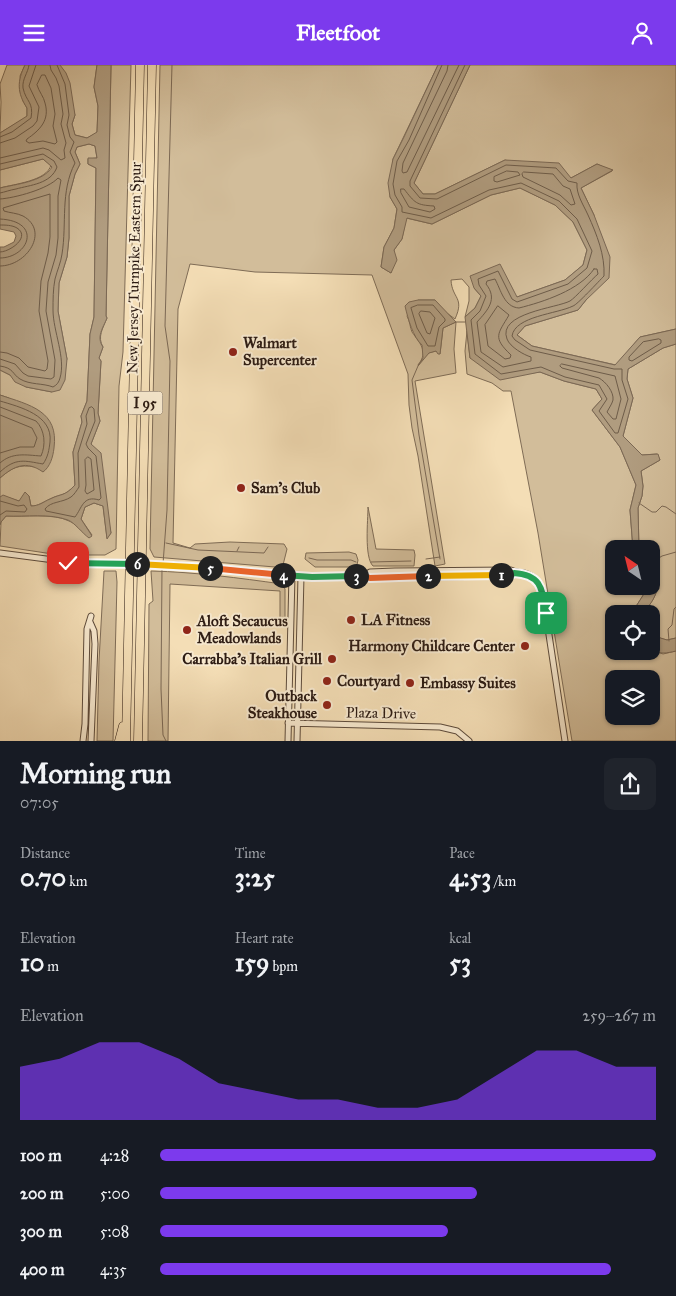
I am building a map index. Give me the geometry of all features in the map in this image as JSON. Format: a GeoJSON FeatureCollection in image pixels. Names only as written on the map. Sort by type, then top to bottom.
{"type":"FeatureCollection","features":[{"type":"Feature","properties":{"kind":"highway","name":"New Jersey Turnpike Eastern Spur"},"geometry":{"type":"LineString","coordinates":[[126,741],[140,65]]}},
{"type":"Feature","properties":{"kind":"highway","name":"New Jersey Turnpike Eastern Spur"},"geometry":{"type":"LineString","coordinates":[[138,741],[152,65]]}},
{"type":"Feature","properties":{"kind":"highway"},"geometry":{"type":"LineString","coordinates":[[119,741],[126,710]]}},
{"type":"Feature","properties":{"kind":"street"},"geometry":{"type":"LineString","coordinates":[[0,553],[59,562],[175,565],[301,576],[364,576],[370,572],[422,573],[511,570],[514,573],[528,575],[536,579],[541,587],[566,741]]}},
{"type":"Feature","properties":{"kind":"street"},"geometry":{"type":"LineString","coordinates":[[288,741],[292,575]]}},
{"type":"Feature","properties":{"kind":"street"},"geometry":{"type":"LineString","coordinates":[[297,741],[301,576]]}},
{"type":"Feature","properties":{"kind":"street"},"geometry":{"type":"LineString","coordinates":[[83,741],[87,629],[91,616]]}},
{"type":"Feature","properties":{"kind":"street"},"geometry":{"type":"LineString","coordinates":[[90,623],[94,631],[95,644],[91,741]]}},
{"type":"Feature","properties":{"kind":"street","name":"Plaza Drive"},"geometry":{"type":"LineString","coordinates":[[288,723],[442,727],[457,731],[469,741]]}},
{"type":"Feature","properties":{"kind":"shaded area"},"geometry":{"type":"Polygon","coordinates":[[[7,65],[25,65],[20,76],[23,101],[27,108],[27,117],[0,133],[0,84],[7,65]]]}},
{"type":"Feature","properties":{"kind":"shaded area"},"geometry":{"type":"Polygon","coordinates":[[[59,65],[97,65],[94,87],[98,106],[97,133],[87,138],[75,135],[72,124],[75,115],[59,65]]]}},
{"type":"Feature","properties":{"kind":"shaded area"},"geometry":{"type":"Polygon","coordinates":[[[111,65],[131,65],[123,352],[119,386],[116,549],[105,555],[59,555],[0,546],[1,522],[6,516],[55,517],[72,523],[83,532],[92,535],[81,519],[85,507],[94,503],[103,506],[107,538],[111,533],[91,444],[100,421],[98,413],[101,361],[99,358],[103,347],[101,333],[107,318],[111,65]]]}},
{"type":"Feature","properties":{"kind":"shaded area"},"geometry":{"type":"Polygon","coordinates":[[[160,65],[438,65],[393,159],[390,197],[397,209],[394,228],[384,247],[381,267],[391,273],[394,250],[402,239],[406,218],[432,224],[491,195],[520,188],[555,205],[573,222],[587,250],[583,265],[565,280],[517,297],[474,288],[481,296],[475,308],[465,317],[469,301],[469,287],[462,279],[451,280],[459,306],[455,319],[444,311],[435,300],[418,300],[407,316],[412,332],[423,352],[418,365],[428,353],[436,351],[440,354],[443,328],[456,322],[454,349],[456,373],[415,381],[445,564],[435,566],[412,428],[408,374],[372,275],[255,272],[190,264],[178,309],[173,543],[190,548],[195,544],[230,542],[284,544],[287,549],[283,565],[275,567],[154,557],[150,549],[160,65]]]}},
{"type":"Feature","properties":{"kind":"shaded area"},"geometry":{"type":"Polygon","coordinates":[[[470,65],[676,65],[676,329],[640,337],[616,365],[532,346],[517,335],[525,326],[578,310],[586,300],[594,215],[581,188],[612,171],[597,164],[571,178],[505,160],[435,194],[423,194],[414,183],[470,65]]]}},
{"type":"Feature","properties":{"kind":"shaded area"},"geometry":{"type":"Polygon","coordinates":[[[89,144],[95,146],[97,158],[88,159],[88,164],[96,168],[94,317],[90,334],[87,401],[81,416],[82,422],[73,452],[75,485],[65,493],[39,505],[31,506],[29,496],[19,501],[3,496],[0,497],[0,478],[12,469],[29,466],[35,467],[9,398],[0,395],[0,370],[26,387],[52,392],[67,359],[58,311],[59,283],[67,257],[69,196],[80,164],[75,152],[77,147],[89,144]]]}},
{"type":"Feature","properties":{"kind":"shaded area"},"geometry":{"type":"Polygon","coordinates":[[[43,159],[51,165],[43,175],[29,181],[0,188],[0,170],[43,159]]]}},
{"type":"Feature","properties":{"kind":"shaded area"},"geometry":{"type":"Polygon","coordinates":[[[467,331],[470,358],[524,374],[540,372],[564,381],[596,389],[602,399],[592,410],[620,447],[636,485],[630,510],[632,540],[605,540],[605,595],[643,595],[637,605],[605,605],[605,660],[660,660],[660,653],[663,654],[676,651],[676,741],[572,741],[538,533],[511,391],[503,391],[492,383],[467,374],[465,351],[467,331]]]}},
{"type":"Feature","properties":{"kind":"shaded area"},"geometry":{"type":"Polygon","coordinates":[[[676,344],[676,638],[667,640],[660,638],[660,605],[649,605],[655,595],[660,595],[660,540],[639,540],[638,508],[643,486],[641,471],[660,460],[657,454],[642,455],[623,436],[633,398],[627,379],[628,369],[663,348],[676,344]]]}},
{"type":"Feature","properties":{"kind":"shaded area"},"geometry":{"type":"Polygon","coordinates":[[[368,507],[376,549],[414,550],[414,566],[373,566],[367,547],[368,507]]]}},
{"type":"Feature","properties":{"kind":"shaded area"},"geometry":{"type":"Polygon","coordinates":[[[349,552],[356,554],[358,560],[357,565],[353,567],[315,567],[305,559],[306,553],[349,552]]]}},
{"type":"Feature","properties":{"kind":"shaded area"},"geometry":{"type":"Polygon","coordinates":[[[104,571],[116,571],[117,582],[113,741],[97,741],[104,571]]]}},
{"type":"Feature","properties":{"kind":"shaded area"},"geometry":{"type":"Polygon","coordinates":[[[151,571],[200,574],[282,584],[285,589],[285,622],[282,626],[280,622],[280,591],[170,584],[168,741],[148,741],[149,604],[153,601],[151,571]]]}},
{"type":"Feature","properties":{"kind":"water"},"geometry":{"type":"Polygon","coordinates":[[[25,65],[60,65],[70,83],[75,115],[72,124],[75,135],[87,138],[97,132],[98,106],[94,87],[97,65],[111,65],[107,318],[100,336],[103,347],[99,358],[101,361],[98,413],[100,421],[91,444],[101,453],[111,533],[107,539],[103,506],[94,503],[85,507],[81,519],[92,536],[89,538],[71,521],[61,518],[6,516],[0,525],[0,497],[3,495],[19,501],[25,492],[29,496],[31,506],[34,506],[65,493],[75,485],[73,452],[82,422],[81,416],[87,401],[90,334],[94,317],[96,168],[88,164],[88,158],[97,158],[95,146],[89,144],[77,147],[75,152],[80,164],[69,196],[67,257],[59,283],[58,311],[67,359],[65,380],[60,390],[52,392],[26,387],[15,382],[10,375],[0,370],[0,247],[14,242],[16,236],[14,232],[0,229],[0,188],[36,179],[48,172],[52,167],[43,159],[0,170],[0,133],[27,116],[27,108],[21,97],[19,87],[25,65]]]}},
{"type":"Feature","properties":{"kind":"water"},"geometry":{"type":"Polygon","coordinates":[[[438,65],[470,65],[414,183],[423,194],[435,194],[505,160],[559,163],[571,178],[597,164],[613,170],[581,188],[594,215],[610,257],[609,278],[578,310],[525,326],[517,335],[532,346],[615,365],[640,337],[676,329],[676,344],[663,348],[628,369],[627,379],[633,398],[623,436],[642,455],[658,454],[660,460],[641,471],[643,486],[638,508],[639,540],[632,540],[630,510],[636,485],[620,447],[592,410],[602,399],[596,389],[564,381],[540,372],[500,380],[470,358],[465,317],[475,308],[481,296],[474,288],[470,276],[500,264],[517,297],[565,280],[583,265],[587,250],[573,222],[555,205],[520,188],[491,195],[432,224],[407,218],[402,239],[394,250],[397,260],[391,273],[381,267],[384,247],[394,228],[397,209],[390,197],[388,183],[393,159],[438,65]]]}},
{"type":"Feature","properties":{"kind":"water"},"geometry":{"type":"Polygon","coordinates":[[[435,300],[456,322],[443,328],[440,354],[436,351],[429,353],[418,366],[423,358],[422,345],[413,333],[405,306],[409,302],[435,300]]]}},
{"type":"Feature","properties":{"kind":"water"},"geometry":{"type":"Polygon","coordinates":[[[0,395],[32,406],[47,418],[52,426],[54,451],[49,465],[43,472],[26,465],[10,470],[0,478],[0,395]]]}},
{"type":"Feature","properties":{"kind":"water"},"geometry":{"type":"Polygon","coordinates":[[[643,595],[655,595],[649,605],[637,605],[643,595]]]}},
{"type":"Feature","properties":{"kind":"water"},"geometry":{"type":"Polygon","coordinates":[[[660,638],[667,640],[676,638],[676,651],[660,653],[660,638]]]}},
{"type":"Feature","properties":{"kind":"waterway"},"geometry":{"type":"LineString","coordinates":[[163,564],[167,510],[170,361],[165,326],[172,65]]}},
{"type":"Feature","properties":{"kind":"waterway"},"geometry":{"type":"LineString","coordinates":[[456,322],[465,322]]}},
{"type":"Feature","properties":{"kind":"waterway"},"geometry":{"type":"LineString","coordinates":[[418,366],[412,380],[419,435],[440,559]]}},
{"type":"Feature","properties":{"kind":"waterway"},"geometry":{"type":"LineString","coordinates":[[639,503],[652,512],[656,512],[662,506],[676,514]]}},
{"type":"Feature","properties":{"kind":"waterway"},"geometry":{"type":"LineString","coordinates":[[166,543],[198,550],[264,553],[268,547]]}},
{"type":"Feature","properties":{"kind":"waterway"},"geometry":{"type":"LineString","coordinates":[[237,551],[239,547]]}},
{"type":"Feature","properties":{"kind":"waterway"},"geometry":{"type":"LineString","coordinates":[[660,557],[676,552]]}},
{"type":"Feature","properties":{"kind":"waterway"},"geometry":{"type":"LineString","coordinates":[[426,559],[440,557]]}},
{"type":"Feature","properties":{"kind":"waterway"},"geometry":{"type":"LineString","coordinates":[[309,558],[317,560],[351,560],[356,562]]}},
{"type":"Feature","properties":{"kind":"waterway"},"geometry":{"type":"LineString","coordinates":[[371,562],[411,561]]}},
{"type":"Feature","properties":{"kind":"waterway"},"geometry":{"type":"LineString","coordinates":[[162,568],[161,689],[163,735],[166,741]]}},
{"type":"Feature","properties":{"kind":"waterway"},"geometry":{"type":"LineString","coordinates":[[669,641],[668,629],[672,625],[674,609],[676,607]]}},
{"type":"Feature","properties":{"kind":"place","name":"Walmart Supercenter"},"geometry":{"type":"Point","coordinates":[233,352]}},
{"type":"Feature","properties":{"kind":"place","name":"Sam's Club"},"geometry":{"type":"Point","coordinates":[241,488]}},
{"type":"Feature","properties":{"kind":"place","name":"LA Fitness"},"geometry":{"type":"Point","coordinates":[351,620]}},
{"type":"Feature","properties":{"kind":"place","name":"Aloft Secaucus Meadowlands"},"geometry":{"type":"Point","coordinates":[187,630]}},
{"type":"Feature","properties":{"kind":"place","name":"Harmony Childcare Center"},"geometry":{"type":"Point","coordinates":[525,646]}},
{"type":"Feature","properties":{"kind":"place","name":"Carrabba's Italian Grill"},"geometry":{"type":"Point","coordinates":[332,659]}},
{"type":"Feature","properties":{"kind":"place","name":"Courtyard"},"geometry":{"type":"Point","coordinates":[327,681]}},
{"type":"Feature","properties":{"kind":"place","name":"Embassy Suites"},"geometry":{"type":"Point","coordinates":[410,683]}},
{"type":"Feature","properties":{"kind":"place","name":"Outback Steakhouse"},"geometry":{"type":"Point","coordinates":[327,705]}},
{"type":"Feature","properties":{"kind":"route"},"geometry":{"type":"LineString","coordinates":[[68,563],[196,566],[312,577],[364,576],[370,578],[396,578],[498,576],[524,573],[538,581],[546,613]]}}]}
